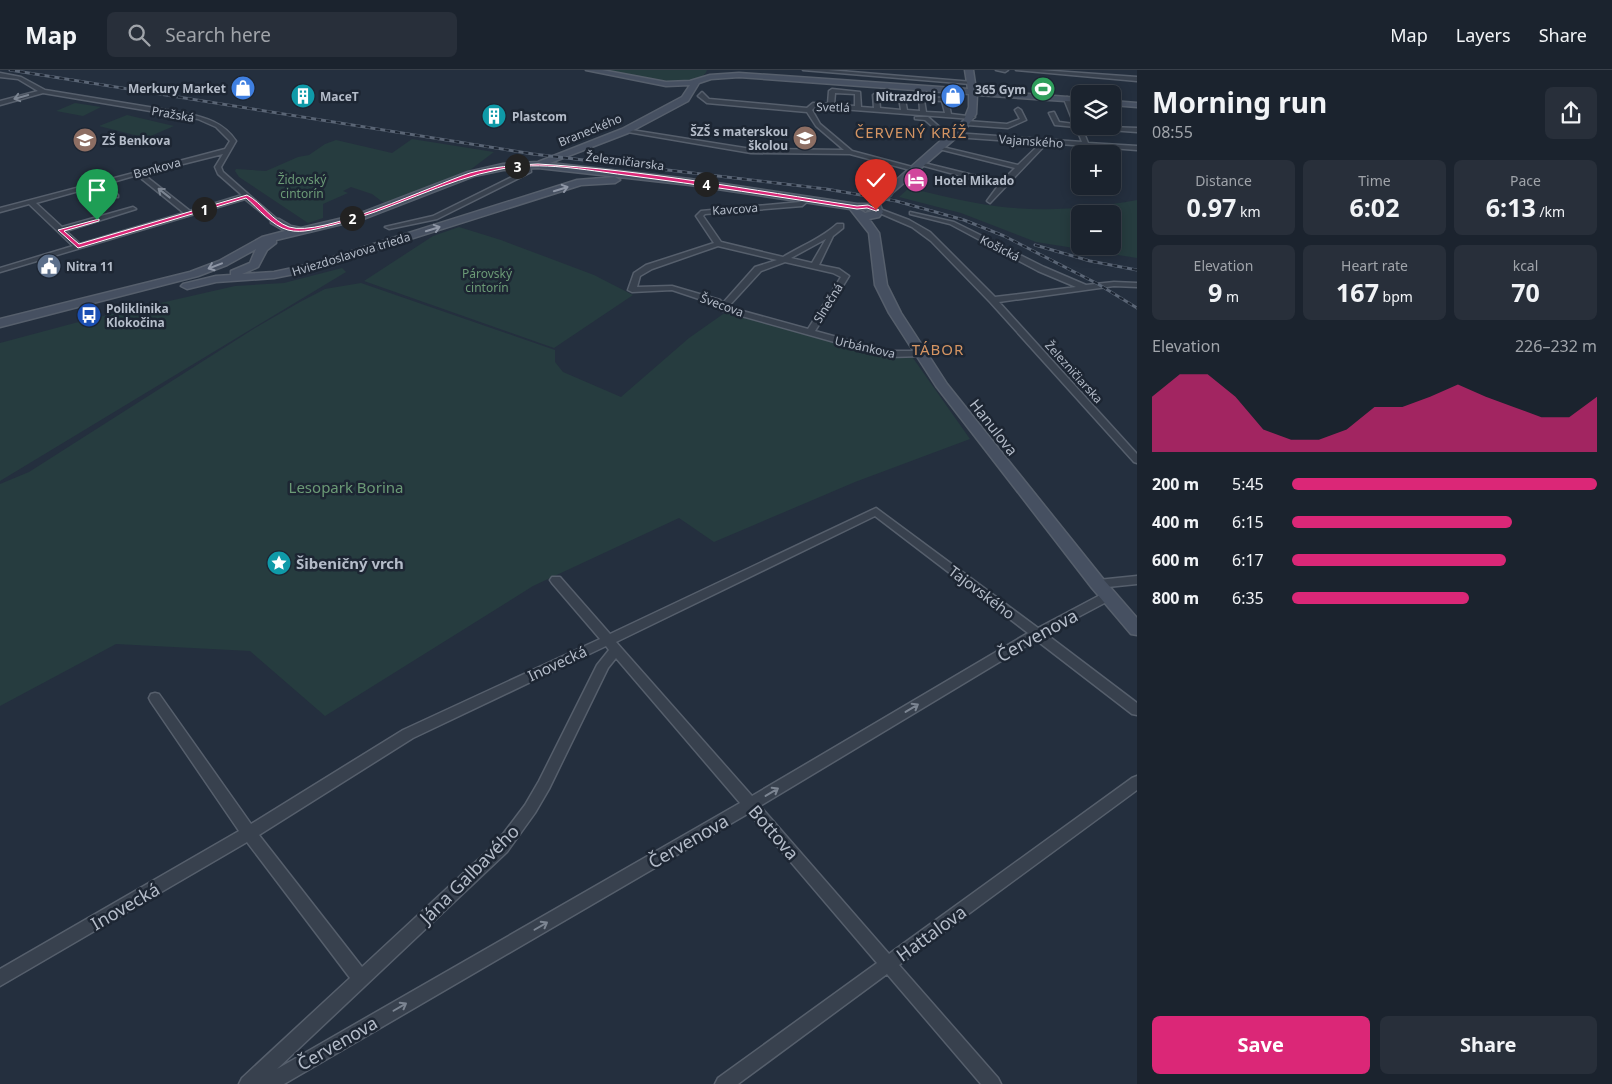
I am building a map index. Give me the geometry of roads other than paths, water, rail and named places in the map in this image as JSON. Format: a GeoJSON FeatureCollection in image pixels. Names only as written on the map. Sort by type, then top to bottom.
{"type":"FeatureCollection","features":[{"type":"Feature","properties":{"kind":"street"},"geometry":{"type":"LineString","coordinates":[[582,70],[655,83],[694,85],[723,73]]}},
{"type":"Feature","properties":{"kind":"street"},"geometry":{"type":"LineString","coordinates":[[806,70],[912,77],[972,88],[1071,99]]}},
{"type":"Feature","properties":{"kind":"street"},"geometry":{"type":"LineString","coordinates":[[866,70],[875,75]]}},
{"type":"Feature","properties":{"kind":"street"},"geometry":{"type":"LineString","coordinates":[[894,70],[905,77]]}},
{"type":"Feature","properties":{"kind":"street"},"geometry":{"type":"LineString","coordinates":[[912,70],[912,77]]}},
{"type":"Feature","properties":{"kind":"street"},"geometry":{"type":"LineString","coordinates":[[868,211],[888,191],[955,135],[970,120],[972,88],[969,70]]}},
{"type":"Feature","properties":{"kind":"street"},"geometry":{"type":"LineString","coordinates":[[999,70],[1005,70]]}},
{"type":"Feature","properties":{"kind":"street"},"geometry":{"type":"LineString","coordinates":[[1019,70],[1137,79]]}},
{"type":"Feature","properties":{"kind":"street"},"geometry":{"type":"LineString","coordinates":[[655,83],[680,92],[681,101],[689,96],[694,85],[712,74],[723,73],[972,88],[1071,98]]}},
{"type":"Feature","properties":{"kind":"street","name":"Pražská"},"geometry":{"type":"LineString","coordinates":[[0,75],[19,78],[43,91],[207,120],[227,131],[233,141],[218,167],[220,173],[275,221]]}},
{"type":"Feature","properties":{"kind":"street"},"geometry":{"type":"LineString","coordinates":[[0,103],[43,91]]}},
{"type":"Feature","properties":{"kind":"street"},"geometry":{"type":"LineString","coordinates":[[831,106],[832,91],[858,93],[858,108]]}},
{"type":"Feature","properties":{"kind":"street","name":"Svetlá"},"geometry":{"type":"LineString","coordinates":[[702,94],[701,96],[707,101],[808,110],[813,105],[925,115],[948,115],[1008,126],[1023,120],[1018,110]]}},
{"type":"Feature","properties":{"kind":"street"},"geometry":{"type":"LineString","coordinates":[[904,112],[902,96],[876,94],[874,114],[925,115]]}},
{"type":"Feature","properties":{"kind":"street"},"geometry":{"type":"LineString","coordinates":[[948,115],[945,100],[921,98],[925,115],[942,132],[955,135]]}},
{"type":"Feature","properties":{"kind":"street"},"geometry":{"type":"LineString","coordinates":[[1066,99],[1071,109]]}},
{"type":"Feature","properties":{"kind":"street","name":"Braneckého"},"geometry":{"type":"LineString","coordinates":[[503,167],[540,163],[553,159],[625,130],[681,101]]}},
{"type":"Feature","properties":{"kind":"street"},"geometry":{"type":"LineString","coordinates":[[1121,103],[1137,104]]}},
{"type":"Feature","properties":{"kind":"street"},"geometry":{"type":"LineString","coordinates":[[808,110],[818,125],[850,152]]}},
{"type":"Feature","properties":{"kind":"street"},"geometry":{"type":"LineString","coordinates":[[1052,113],[1060,132],[1054,139]]}},
{"type":"Feature","properties":{"kind":"street"},"geometry":{"type":"LineString","coordinates":[[1057,124],[1071,125]]}},
{"type":"Feature","properties":{"kind":"street"},"geometry":{"type":"LineString","coordinates":[[1121,129],[1137,130]]}},
{"type":"Feature","properties":{"kind":"street"},"geometry":{"type":"LineString","coordinates":[[625,130],[752,150],[850,152],[1003,185]]}},
{"type":"Feature","properties":{"kind":"street","name":"Vajanského"},"geometry":{"type":"LineString","coordinates":[[955,135],[1086,145]]}},
{"type":"Feature","properties":{"kind":"street"},"geometry":{"type":"LineString","coordinates":[[1083,135],[1086,145]]}},
{"type":"Feature","properties":{"kind":"street"},"geometry":{"type":"LineString","coordinates":[[990,201],[1019,167],[1045,142]]}},
{"type":"Feature","properties":{"kind":"street","name":"Vajanského"},"geometry":{"type":"LineString","coordinates":[[1121,147],[1137,148]]}},
{"type":"Feature","properties":{"kind":"street"},"geometry":{"type":"LineString","coordinates":[[938,148],[1019,167]]}},
{"type":"Feature","properties":{"kind":"street","name":"Benkova"},"geometry":{"type":"LineString","coordinates":[[0,210],[214,152],[227,151]]}},
{"type":"Feature","properties":{"kind":"street"},"geometry":{"type":"LineString","coordinates":[[553,159],[553,163],[568,167]]}},
{"type":"Feature","properties":{"kind":"street"},"geometry":{"type":"LineString","coordinates":[[274,275],[263,272],[254,265],[248,254],[253,245],[280,235],[359,217],[472,174],[503,167],[528,166],[529,171],[435,218],[389,227]]}},
{"type":"Feature","properties":{"kind":"street","name":"Železničiarska"},"geometry":{"type":"LineString","coordinates":[[528,166],[580,168],[778,195],[890,215],[924,230],[993,300],[1137,460]]}},
{"type":"Feature","properties":{"kind":"street"},"geometry":{"type":"LineString","coordinates":[[580,168],[584,175],[580,182]]}},
{"type":"Feature","properties":{"kind":"street"},"geometry":{"type":"LineString","coordinates":[[138,173],[189,213]]}},
{"type":"Feature","properties":{"kind":"street","name":"Železničiarska"},"geometry":{"type":"LineString","coordinates":[[580,182],[630,179],[690,182]]}},
{"type":"Feature","properties":{"kind":"street","name":"Hviezdoslavova trieda"},"geometry":{"type":"LineString","coordinates":[[0,331],[216,279],[274,275],[309,268],[580,182]]}},
{"type":"Feature","properties":{"kind":"street"},"geometry":{"type":"LineString","coordinates":[[101,183],[116,196]]}},
{"type":"Feature","properties":{"kind":"street","name":"Železničiarska"},"geometry":{"type":"LineString","coordinates":[[778,195],[868,211]]}},
{"type":"Feature","properties":{"kind":"street"},"geometry":{"type":"LineString","coordinates":[[0,270],[247,196]]}},
{"type":"Feature","properties":{"kind":"street","name":"Kavcova"},"geometry":{"type":"LineString","coordinates":[[718,244],[699,216],[703,212],[802,204],[805,201]]}},
{"type":"Feature","properties":{"kind":"street"},"geometry":{"type":"LineString","coordinates":[[31,202],[78,246]]}},
{"type":"Feature","properties":{"kind":"street"},"geometry":{"type":"LineString","coordinates":[[61,230],[133,209]]}},
{"type":"Feature","properties":{"kind":"street","name":"Hanulova"},"geometry":{"type":"LineString","coordinates":[[868,211],[874,233],[881,285],[895,313],[921,354],[942,386],[1098,584],[1137,629]]}},
{"type":"Feature","properties":{"kind":"street","name":"Košická"},"geometry":{"type":"LineString","coordinates":[[912,213],[952,223],[1041,269],[1086,288]]}},
{"type":"Feature","properties":{"kind":"street"},"geometry":{"type":"LineString","coordinates":[[275,221],[288,228],[306,230]]}},
{"type":"Feature","properties":{"kind":"street"},"geometry":{"type":"LineString","coordinates":[[216,279],[254,265],[262,248],[280,235],[281,229],[275,221]]}},
{"type":"Feature","properties":{"kind":"street"},"geometry":{"type":"LineString","coordinates":[[0,323],[194,274],[223,263],[253,245],[272,232],[275,221]]}},
{"type":"Feature","properties":{"kind":"street"},"geometry":{"type":"LineString","coordinates":[[723,308],[758,270],[780,261],[830,235],[840,226]]}},
{"type":"Feature","properties":{"kind":"street"},"geometry":{"type":"LineString","coordinates":[[814,266],[830,235]]}},
{"type":"Feature","properties":{"kind":"street","name":"Slnečná"},"geometry":{"type":"LineString","coordinates":[[718,244],[780,261],[836,271],[845,276],[810,332]]}},
{"type":"Feature","properties":{"kind":"street","name":"Švecova"},"geometry":{"type":"LineString","coordinates":[[718,244],[649,267],[636,275],[632,290],[672,288],[717,302],[723,308],[810,332]]}},
{"type":"Feature","properties":{"kind":"street","name":"Slnečná"},"geometry":{"type":"LineString","coordinates":[[780,261],[788,266],[785,270]]}},
{"type":"Feature","properties":{"kind":"street"},"geometry":{"type":"LineString","coordinates":[[993,300],[1122,284],[1137,285]]}},
{"type":"Feature","properties":{"kind":"street","name":"Urbánkova"},"geometry":{"type":"LineString","coordinates":[[810,332],[888,354],[921,354]]}},
{"type":"Feature","properties":{"kind":"street","name":"Tajovského"},"geometry":{"type":"LineString","coordinates":[[876,511],[1137,710]]}},
{"type":"Feature","properties":{"kind":"street","name":"Inovecká"},"geometry":{"type":"LineString","coordinates":[[0,978],[249,833],[408,734],[611,646],[876,511]]}},
{"type":"Feature","properties":{"kind":"street","name":"Bottova"},"geometry":{"type":"LineString","coordinates":[[556,580],[611,646],[751,804],[992,1084]]}},
{"type":"Feature","properties":{"kind":"street"},"geometry":{"type":"LineString","coordinates":[[1098,584],[1137,580]]}},
{"type":"Feature","properties":{"kind":"street","name":"Červenova"},"geometry":{"type":"LineString","coordinates":[[267,1084],[751,804],[1036,634],[1108,596]]}},
{"type":"Feature","properties":{"kind":"street","name":"Jána Galbavého"},"geometry":{"type":"LineString","coordinates":[[248,1084],[502,847],[518,827],[544,785],[611,646]]}},
{"type":"Feature","properties":{"kind":"street"},"geometry":{"type":"LineString","coordinates":[[154,698],[249,833],[360,979]]}},
{"type":"Feature","properties":{"kind":"street","name":"Hattalova"},"geometry":{"type":"LineString","coordinates":[[724,1084],[1137,782]]}},
{"type":"Feature","properties":{"kind":"railway"},"geometry":{"type":"LineString","coordinates":[[10,70],[533,154],[826,189],[896,201],[964,220],[1004,236],[1098,284],[1137,308]]}},
{"type":"Feature","properties":{"kind":"railway"},"geometry":{"type":"LineString","coordinates":[[1035,245],[1090,261],[1137,270]]}},
{"type":"Feature","properties":{"kind":"place","name":"Merkury Market"},"geometry":{"type":"Point","coordinates":[243,88]}},
{"type":"Feature","properties":{"kind":"place","name":"365 Gym"},"geometry":{"type":"Point","coordinates":[1043,89]}},
{"type":"Feature","properties":{"kind":"place","name":"MaceT"},"geometry":{"type":"Point","coordinates":[303,96]}},
{"type":"Feature","properties":{"kind":"place","name":"Nitrazdroj"},"geometry":{"type":"Point","coordinates":[953,96]}},
{"type":"Feature","properties":{"kind":"place","name":"Plastcom"},"geometry":{"type":"Point","coordinates":[494,116]}},
{"type":"Feature","properties":{"kind":"place","name":"ŠZŠ s materskou školou"},"geometry":{"type":"Point","coordinates":[805,138]}},
{"type":"Feature","properties":{"kind":"place","name":"ZŠ Benkova"},"geometry":{"type":"Point","coordinates":[85,140]}},
{"type":"Feature","properties":{"kind":"place","name":"Hotel Mikado"},"geometry":{"type":"Point","coordinates":[916,180]}},
{"type":"Feature","properties":{"kind":"place","name":"Nitra 11"},"geometry":{"type":"Point","coordinates":[49,266]}},
{"type":"Feature","properties":{"kind":"place","name":"Poliklinika Klokočina"},"geometry":{"type":"Point","coordinates":[89,315]}},
{"type":"Feature","properties":{"kind":"place","name":"Šibeničný vrch"},"geometry":{"type":"Point","coordinates":[279,563]}},
{"type":"Feature","properties":{"kind":"district","name":"ČERVENÝ KRÍŽ"},"geometry":{"type":"Point","coordinates":[911,132]}},
{"type":"Feature","properties":{"kind":"district","name":"TÁBOR"},"geometry":{"type":"Point","coordinates":[938,349]}},
{"type":"Feature","properties":{"kind":"park label","name":"Židovský cintorín"},"geometry":{"type":"Point","coordinates":[302,186]}},
{"type":"Feature","properties":{"kind":"park label","name":"Párovský cintorín"},"geometry":{"type":"Point","coordinates":[487,280]}},
{"type":"Feature","properties":{"kind":"park label","name":"Lesopark Borina"},"geometry":{"type":"Point","coordinates":[346,487]}}]}
